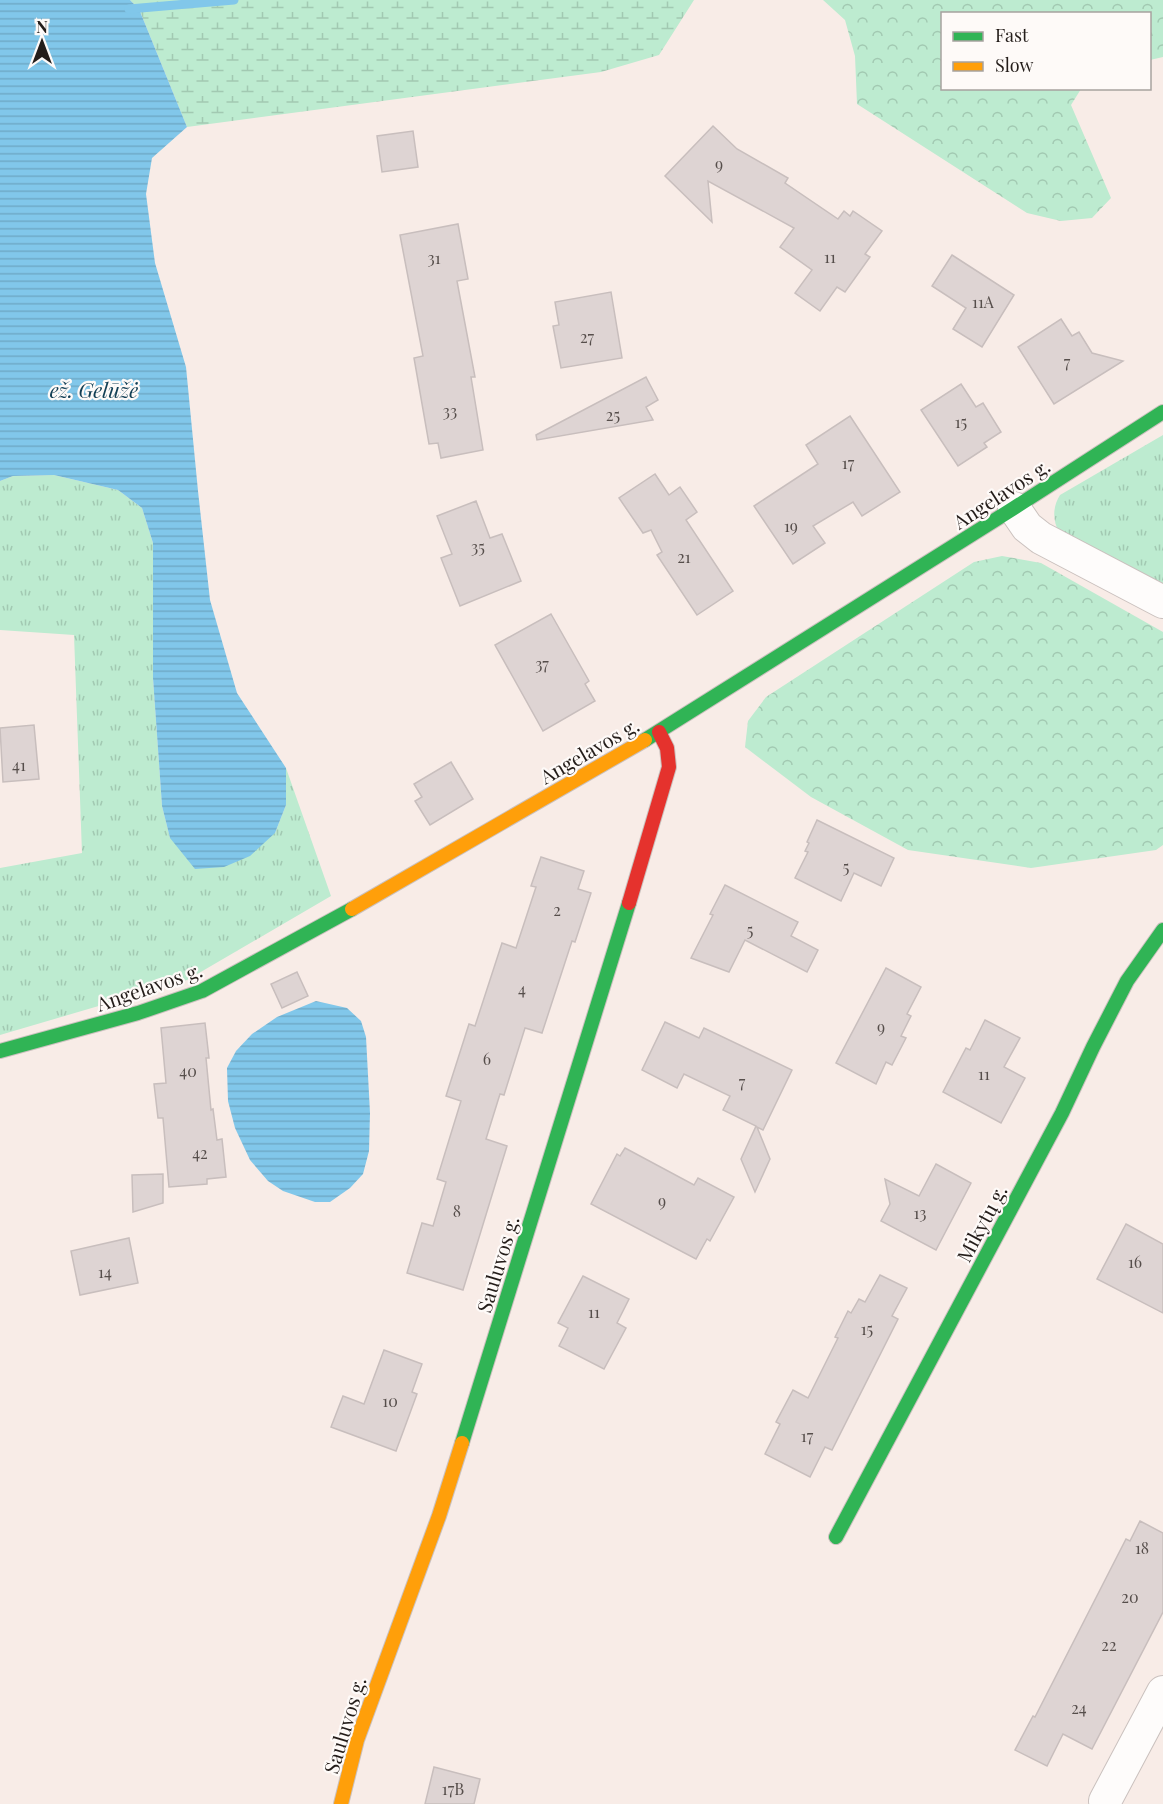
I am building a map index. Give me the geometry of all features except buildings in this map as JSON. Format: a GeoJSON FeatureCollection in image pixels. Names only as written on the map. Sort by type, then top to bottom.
{"type":"FeatureCollection","features":[{"type":"Feature","properties":{"kind":"street","name":"Angelavos g."},"geometry":{"type":"LineString","coordinates":[[0,1051],[138,1013],[202,991],[336,918],[659,732],[1163,412]]}},
{"type":"Feature","properties":{"kind":"street"},"geometry":{"type":"LineString","coordinates":[[1014,508],[1027,527],[1041,538],[1163,602]]}},
{"type":"Feature","properties":{"kind":"street","name":"Sauluvos g."},"geometry":{"type":"LineString","coordinates":[[341,1804],[357,1740],[442,1505],[663,790],[670,764],[670,754],[659,732]]}},
{"type":"Feature","properties":{"kind":"street","name":"Mikytų g."},"geometry":{"type":"LineString","coordinates":[[836,1537],[1062,1113],[1127,981],[1163,930]]}},
{"type":"Feature","properties":{"kind":"street"},"geometry":{"type":"LineString","coordinates":[[1105,1801],[1163,1692]]}},
{"type":"Feature","properties":{"kind":"green space"},"geometry":{"type":"Polygon","coordinates":[[[130,0],[694,0],[659,55],[601,72],[187,127],[139,9],[130,0]]]}},
{"type":"Feature","properties":{"kind":"green space"},"geometry":{"type":"Polygon","coordinates":[[[823,0],[1163,0],[1163,57],[1151,60],[1151,12],[941,12],[941,90],[1080,90],[1071,105],[1111,198],[1092,218],[1061,221],[1027,213],[857,104],[855,56],[845,20],[823,0]]]}},
{"type":"Feature","properties":{"kind":"green space"},"geometry":{"type":"Polygon","coordinates":[[[1163,435],[1163,588],[1059,533],[1054,514],[1060,495],[1163,435]]]}},
{"type":"Feature","properties":{"kind":"green space"},"geometry":{"type":"Polygon","coordinates":[[[54,475],[118,490],[142,508],[153,543],[153,678],[162,806],[170,838],[275,833],[286,805],[286,768],[331,896],[187,980],[0,1035],[0,868],[82,853],[74,635],[0,630],[0,481],[13,476],[54,475]]]}},
{"type":"Feature","properties":{"kind":"green space"},"geometry":{"type":"Polygon","coordinates":[[[1002,556],[1041,563],[1163,632],[1163,845],[1156,850],[1031,868],[908,850],[811,797],[745,747],[748,721],[766,697],[974,562],[1002,556]]]}},
{"type":"Feature","properties":{"kind":"water","name":"ež. Gelūžė"},"geometry":{"type":"Polygon","coordinates":[[[0,0],[130,0],[139,9],[187,127],[152,158],[146,194],[155,263],[186,367],[210,600],[237,693],[286,768],[286,805],[275,833],[250,856],[224,867],[195,869],[170,838],[162,806],[153,678],[153,543],[142,508],[118,490],[54,475],[13,476],[0,481],[0,0]]]}},
{"type":"Feature","properties":{"kind":"water"},"geometry":{"type":"Polygon","coordinates":[[[316,1001],[347,1008],[361,1021],[366,1037],[370,1113],[369,1151],[363,1174],[350,1188],[330,1202],[315,1202],[283,1191],[268,1181],[250,1160],[235,1128],[228,1101],[227,1068],[236,1051],[252,1034],[277,1017],[316,1001]]]}},
{"type":"Feature","properties":{"kind":"waterway"},"geometry":{"type":"LineString","coordinates":[[129,9],[234,0]]}},
{"type":"Feature","properties":{"kind":"traffic: fast"},"geometry":{"type":"LineString","coordinates":[[645,740],[1163,412]]}},
{"type":"Feature","properties":{"kind":"traffic: fast"},"geometry":{"type":"LineString","coordinates":[[462,1443],[629,903]]}},
{"type":"Feature","properties":{"kind":"traffic: fast"},"geometry":{"type":"LineString","coordinates":[[0,1051],[138,1013],[202,991],[352,909]]}},
{"type":"Feature","properties":{"kind":"traffic: fast"},"geometry":{"type":"LineString","coordinates":[[836,1537],[1062,1113],[1127,981],[1163,930]]}},
{"type":"Feature","properties":{"kind":"traffic: slow"},"geometry":{"type":"LineString","coordinates":[[352,909],[645,740]]}},
{"type":"Feature","properties":{"kind":"traffic: slow"},"geometry":{"type":"LineString","coordinates":[[341,1804],[357,1740],[439,1516],[462,1443]]}},
{"type":"Feature","properties":{"kind":"traffic: jam"},"geometry":{"type":"LineString","coordinates":[[629,903],[669,767],[667,748],[659,732]]}}]}
